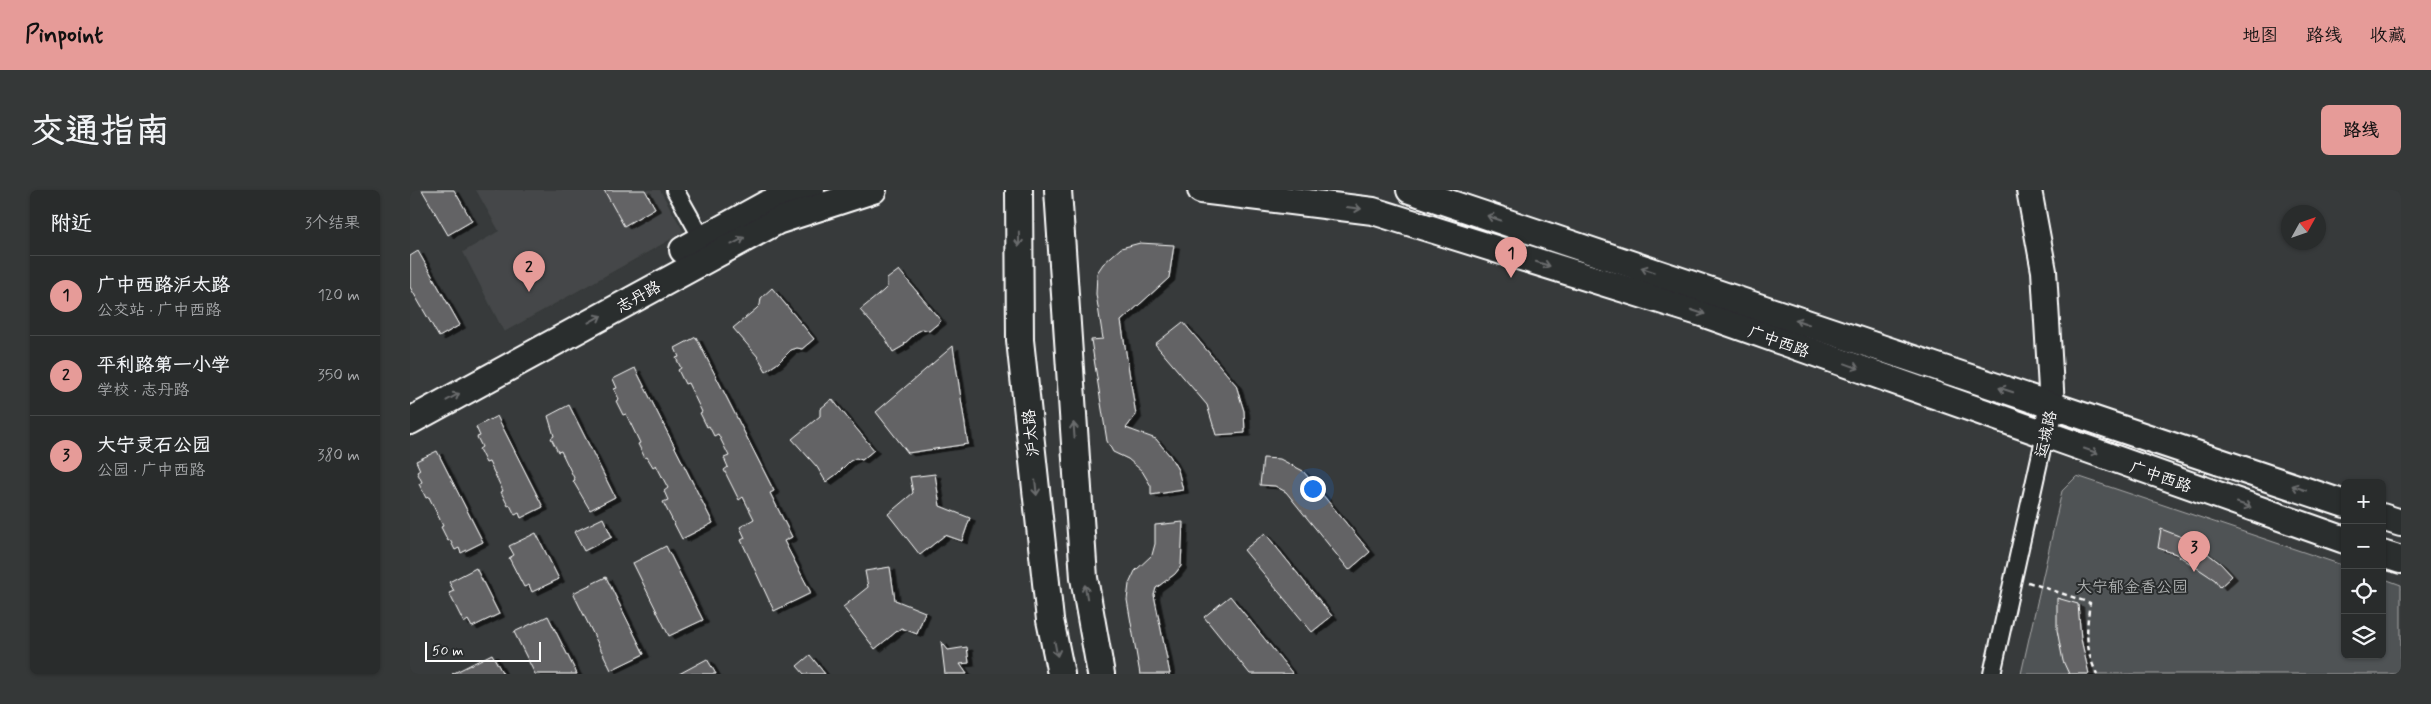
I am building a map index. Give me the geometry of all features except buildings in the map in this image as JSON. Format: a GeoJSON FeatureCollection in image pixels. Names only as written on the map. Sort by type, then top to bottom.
{"type":"FeatureCollection","features":[{"type":"Feature","properties":{"kind":"main road","name":"志丹路"},"geometry":{"type":"LineString","coordinates":[[410,400],[767,204],[811,190]]}},
{"type":"Feature","properties":{"kind":"main road","name":"志丹路"},"geometry":{"type":"LineString","coordinates":[[410,421],[776,221],[874,190]]}},
{"type":"Feature","properties":{"kind":"main road","name":"沪太路"},"geometry":{"type":"LineString","coordinates":[[1019,190],[1020,340],[1050,620],[1061,674]]}},
{"type":"Feature","properties":{"kind":"main road"},"geometry":{"type":"LineString","coordinates":[[1058,190],[1084,578],[1101,674]]}},
{"type":"Feature","properties":{"kind":"main road","name":"广中西路"},"geometry":{"type":"LineString","coordinates":[[1202,190],[1373,210],[1702,313],[2341,539]]}},
{"type":"Feature","properties":{"kind":"main road","name":"广中西路"},"geometry":{"type":"LineString","coordinates":[[1410,190],[2341,503]]}},
{"type":"Feature","properties":{"kind":"main road"},"geometry":{"type":"LineString","coordinates":[[2386,518],[2401,523]]}},
{"type":"Feature","properties":{"kind":"main road"},"geometry":{"type":"LineString","coordinates":[[2386,555],[2401,560]]}},
{"type":"Feature","properties":{"kind":"street"},"geometry":{"type":"LineString","coordinates":[[674,190],[702,240]]}},
{"type":"Feature","properties":{"kind":"street","name":"运城路"},"geometry":{"type":"LineString","coordinates":[[1992,674],[2052,406],[2044,271],[2029,190]]}},
{"type":"Feature","properties":{"kind":"path"},"geometry":{"type":"LineString","coordinates":[[2013,577],[2090,603],[2085,633],[2092,664],[2097,674]]}},
{"type":"Feature","properties":{"kind":"shaded area"},"geometry":{"type":"Polygon","coordinates":[[[476,190],[660,190],[684,232],[504,332],[463,252],[499,231],[476,190]]]}},
{"type":"Feature","properties":{"kind":"green space","name":"大宁郁金香公园"},"geometry":{"type":"Polygon","coordinates":[[[2077,476],[2341,565],[2341,659],[2386,659],[2386,579],[2401,585],[2401,674],[2021,674],[2062,491],[2077,476]]]}},
{"type":"Feature","properties":{"kind":"place","name":"广中西路沪太路"},"geometry":{"type":"Point","coordinates":[1511,278]}},
{"type":"Feature","properties":{"kind":"place","name":"平利路第一小学"},"geometry":{"type":"Point","coordinates":[529,292]}},
{"type":"Feature","properties":{"kind":"place","name":"大宁灵石公园"},"geometry":{"type":"Point","coordinates":[2194,572]}}]}
